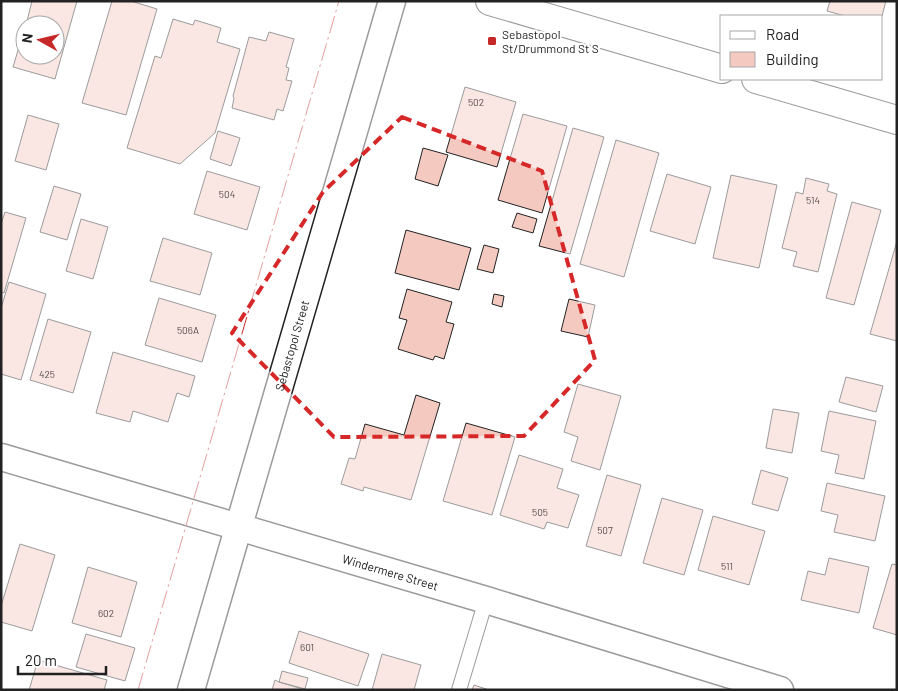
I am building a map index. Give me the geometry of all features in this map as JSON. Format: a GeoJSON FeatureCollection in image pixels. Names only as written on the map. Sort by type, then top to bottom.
{"type":"FeatureCollection","features":[{"type":"Feature","properties":{"kind":"main road"},"geometry":{"type":"LineString","coordinates":[[490,1],[720,68]]}},
{"type":"Feature","properties":{"kind":"main road"},"geometry":{"type":"LineString","coordinates":[[759,80],[897,120]]}},
{"type":"Feature","properties":{"kind":"street","name":"Sebastopol Street"},"geometry":{"type":"LineString","coordinates":[[191,690],[392,1]]}},
{"type":"Feature","properties":{"kind":"street","name":"Windermere Street"},"geometry":{"type":"LineString","coordinates":[[1,458],[486,600],[780,690]]}},
{"type":"Feature","properties":{"kind":"lane"},"geometry":{"type":"LineString","coordinates":[[459,690],[486,600]]}},
{"type":"Feature","properties":{"kind":"highlighted area"},"geometry":{"type":"Polygon","coordinates":[[[402,117],[542,171],[595,360],[524,436],[334,437],[232,333],[323,192],[402,117]]]}},
{"type":"Feature","properties":{"kind":"building"},"geometry":{"type":"Polygon","coordinates":[[[32,1],[77,1],[65,44],[65,15],[28,15],[32,1]]]}},
{"type":"Feature","properties":{"kind":"building"},"geometry":{"type":"Polygon","coordinates":[[[112,1],[131,1],[157,9],[126,115],[82,103],[112,1]]]}},
{"type":"Feature","properties":{"kind":"building"},"geometry":{"type":"Polygon","coordinates":[[[830,1],[886,1],[882,15],[841,15],[827,11],[830,1]]]}},
{"type":"Feature","properties":{"kind":"building"},"geometry":{"type":"Polygon","coordinates":[[[173,19],[193,25],[195,20],[221,28],[217,42],[240,49],[215,133],[180,164],[127,148],[155,56],[161,58],[173,19]]]}},
{"type":"Feature","properties":{"kind":"building"},"geometry":{"type":"Polygon","coordinates":[[[269,32],[294,39],[286,67],[289,68],[286,80],[292,81],[283,111],[277,109],[274,120],[232,108],[233,96],[249,37],[266,41],[269,32]]]}},
{"type":"Feature","properties":{"kind":"building"},"geometry":{"type":"Polygon","coordinates":[[[15,60],[15,65],[59,65],[55,79],[13,67],[15,60]]]}},
{"type":"Feature","properties":{"kind":"building"},"geometry":{"type":"Polygon","coordinates":[[[465,87],[516,102],[497,167],[446,152],[465,87]]]}},
{"type":"Feature","properties":{"kind":"building"},"geometry":{"type":"Polygon","coordinates":[[[523,114],[567,126],[542,213],[498,200],[523,114]]]}},
{"type":"Feature","properties":{"kind":"building"},"geometry":{"type":"Polygon","coordinates":[[[28,115],[59,124],[46,170],[15,161],[28,115]]]}},
{"type":"Feature","properties":{"kind":"building"},"geometry":{"type":"Polygon","coordinates":[[[573,128],[604,137],[570,254],[539,246],[573,128]]]}},
{"type":"Feature","properties":{"kind":"building"},"geometry":{"type":"Polygon","coordinates":[[[218,131],[240,138],[231,166],[210,159],[218,131]]]}},
{"type":"Feature","properties":{"kind":"building"},"geometry":{"type":"Polygon","coordinates":[[[616,140],[659,153],[624,277],[580,264],[616,140]]]}},
{"type":"Feature","properties":{"kind":"building"},"geometry":{"type":"Polygon","coordinates":[[[423,148],[448,155],[438,186],[415,179],[423,148]]]}},
{"type":"Feature","properties":{"kind":"building"},"geometry":{"type":"Polygon","coordinates":[[[207,171],[260,187],[247,230],[194,214],[207,171]]]}},
{"type":"Feature","properties":{"kind":"building"},"geometry":{"type":"Polygon","coordinates":[[[667,174],[711,187],[695,244],[650,231],[667,174]]]}},
{"type":"Feature","properties":{"kind":"building"},"geometry":{"type":"Polygon","coordinates":[[[731,175],[777,185],[759,268],[713,258],[731,175]]]}},
{"type":"Feature","properties":{"kind":"building"},"geometry":{"type":"Polygon","coordinates":[[[806,178],[829,184],[827,191],[837,194],[818,272],[793,266],[797,252],[782,248],[796,192],[803,194],[806,178]]]}},
{"type":"Feature","properties":{"kind":"building"},"geometry":{"type":"Polygon","coordinates":[[[54,186],[81,194],[67,240],[40,232],[54,186]]]}},
{"type":"Feature","properties":{"kind":"building"},"geometry":{"type":"Polygon","coordinates":[[[852,202],[881,210],[854,305],[826,298],[852,202]]]}},
{"type":"Feature","properties":{"kind":"building"},"geometry":{"type":"Polygon","coordinates":[[[5,212],[26,218],[4,293],[1,292],[1,224],[5,212]]]}},
{"type":"Feature","properties":{"kind":"building"},"geometry":{"type":"Polygon","coordinates":[[[517,213],[537,219],[533,233],[512,227],[517,213]]]}},
{"type":"Feature","properties":{"kind":"building"},"geometry":{"type":"Polygon","coordinates":[[[81,219],[108,227],[93,279],[66,271],[81,219]]]}},
{"type":"Feature","properties":{"kind":"building"},"geometry":{"type":"Polygon","coordinates":[[[406,230],[471,248],[459,290],[395,273],[406,230]]]}},
{"type":"Feature","properties":{"kind":"building"},"geometry":{"type":"Polygon","coordinates":[[[163,238],[212,253],[200,295],[150,281],[163,238]]]}},
{"type":"Feature","properties":{"kind":"building"},"geometry":{"type":"Polygon","coordinates":[[[897,241],[897,341],[870,334],[897,241]]]}},
{"type":"Feature","properties":{"kind":"building"},"geometry":{"type":"Polygon","coordinates":[[[484,245],[499,249],[493,273],[477,269],[484,245]]]}},
{"type":"Feature","properties":{"kind":"building"},"geometry":{"type":"Polygon","coordinates":[[[9,282],[46,294],[21,380],[1,374],[1,308],[9,282]]]}},
{"type":"Feature","properties":{"kind":"building"},"geometry":{"type":"Polygon","coordinates":[[[407,289],[452,302],[446,322],[454,324],[444,359],[435,356],[433,360],[398,349],[407,320],[399,318],[407,289]]]}},
{"type":"Feature","properties":{"kind":"building"},"geometry":{"type":"Polygon","coordinates":[[[494,294],[504,296],[502,307],[492,304],[494,294]]]}},
{"type":"Feature","properties":{"kind":"building"},"geometry":{"type":"Polygon","coordinates":[[[159,298],[216,315],[202,362],[145,345],[159,298]]]}},
{"type":"Feature","properties":{"kind":"building"},"geometry":{"type":"Polygon","coordinates":[[[569,299],[595,305],[588,337],[561,331],[569,299]]]}},
{"type":"Feature","properties":{"kind":"building"},"geometry":{"type":"Polygon","coordinates":[[[48,319],[91,332],[73,393],[30,380],[48,319]]]}},
{"type":"Feature","properties":{"kind":"building"},"geometry":{"type":"Polygon","coordinates":[[[113,352],[195,376],[189,397],[177,393],[168,422],[133,411],[130,422],[96,413],[113,352]]]}},
{"type":"Feature","properties":{"kind":"building"},"geometry":{"type":"Polygon","coordinates":[[[846,377],[883,386],[876,412],[839,402],[846,377]]]}},
{"type":"Feature","properties":{"kind":"building"},"geometry":{"type":"Polygon","coordinates":[[[578,384],[621,396],[600,470],[571,461],[578,437],[564,432],[578,384]]]}},
{"type":"Feature","properties":{"kind":"building"},"geometry":{"type":"Polygon","coordinates":[[[416,395],[440,403],[411,500],[364,487],[363,491],[341,484],[349,458],[355,459],[365,424],[404,435],[416,395]]]}},
{"type":"Feature","properties":{"kind":"building"},"geometry":{"type":"Polygon","coordinates":[[[773,409],[799,413],[792,453],[766,448],[773,409]]]}},
{"type":"Feature","properties":{"kind":"building"},"geometry":{"type":"Polygon","coordinates":[[[829,411],[876,421],[864,479],[835,473],[839,455],[821,451],[829,411]]]}},
{"type":"Feature","properties":{"kind":"building"},"geometry":{"type":"Polygon","coordinates":[[[466,423],[515,437],[492,515],[443,501],[466,423]]]}},
{"type":"Feature","properties":{"kind":"building"},"geometry":{"type":"Polygon","coordinates":[[[519,455],[563,469],[557,488],[579,495],[568,528],[547,522],[544,529],[500,515],[519,455]]]}},
{"type":"Feature","properties":{"kind":"building"},"geometry":{"type":"Polygon","coordinates":[[[761,470],[788,478],[778,511],[752,504],[761,470]]]}},
{"type":"Feature","properties":{"kind":"building"},"geometry":{"type":"Polygon","coordinates":[[[607,475],[641,485],[621,556],[586,546],[607,475]]]}},
{"type":"Feature","properties":{"kind":"building"},"geometry":{"type":"Polygon","coordinates":[[[827,483],[885,496],[875,541],[834,532],[838,515],[821,511],[827,483]]]}},
{"type":"Feature","properties":{"kind":"building"},"geometry":{"type":"Polygon","coordinates":[[[662,498],[703,510],[684,575],[643,563],[662,498]]]}},
{"type":"Feature","properties":{"kind":"building"},"geometry":{"type":"Polygon","coordinates":[[[713,516],[765,531],[749,585],[698,570],[713,516]]]}},
{"type":"Feature","properties":{"kind":"building"},"geometry":{"type":"Polygon","coordinates":[[[20,544],[55,555],[32,631],[1,622],[1,606],[20,544]]]}},
{"type":"Feature","properties":{"kind":"building"},"geometry":{"type":"Polygon","coordinates":[[[829,558],[869,567],[859,613],[801,600],[808,571],[825,575],[829,558]]]}},
{"type":"Feature","properties":{"kind":"building"},"geometry":{"type":"Polygon","coordinates":[[[892,564],[897,565],[897,635],[873,628],[892,564]]]}},
{"type":"Feature","properties":{"kind":"building"},"geometry":{"type":"Polygon","coordinates":[[[88,567],[137,582],[121,637],[72,623],[88,567]]]}},
{"type":"Feature","properties":{"kind":"building"},"geometry":{"type":"Polygon","coordinates":[[[299,631],[369,654],[358,686],[289,663],[299,631]]]}},
{"type":"Feature","properties":{"kind":"building"},"geometry":{"type":"Polygon","coordinates":[[[86,634],[135,648],[125,681],[76,667],[86,634]]]}},
{"type":"Feature","properties":{"kind":"building"},"geometry":{"type":"Polygon","coordinates":[[[382,654],[421,665],[414,690],[372,690],[382,654]]]}},
{"type":"Feature","properties":{"kind":"building"},"geometry":{"type":"Polygon","coordinates":[[[38,660],[107,680],[104,690],[29,690],[38,660]]]}},
{"type":"Feature","properties":{"kind":"building"},"geometry":{"type":"Polygon","coordinates":[[[282,671],[308,678],[305,689],[279,682],[282,671]]]}},
{"type":"Feature","properties":{"kind":"building"},"geometry":{"type":"Polygon","coordinates":[[[275,680],[279,682],[306,690],[272,690],[275,680]]]}},
{"type":"Feature","properties":{"kind":"building"},"geometry":{"type":"Polygon","coordinates":[[[474,685],[489,690],[472,690],[474,685]]]}},
{"type":"Feature","properties":{"kind":"power"},"geometry":{"type":"LineString","coordinates":[[138,690],[339,1]]}},
{"type":"Feature","properties":{"kind":"place","name":"Sebastopol St/Drummond St S"},"geometry":{"type":"Point","coordinates":[492,41]}}]}
